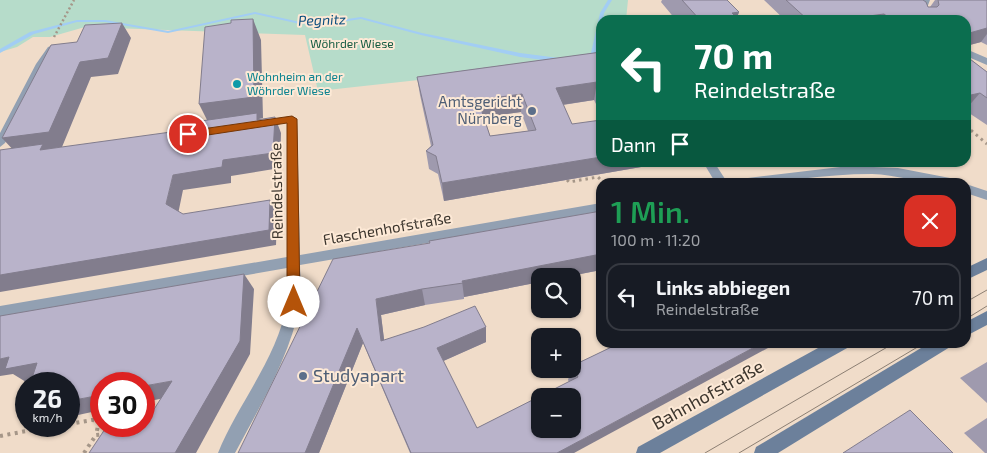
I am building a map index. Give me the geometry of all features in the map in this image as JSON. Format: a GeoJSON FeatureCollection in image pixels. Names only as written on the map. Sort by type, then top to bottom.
{"type":"FeatureCollection","features":[{"type":"Feature","properties":{"kind":"main road"},"geometry":{"type":"LineString","coordinates":[[971,272],[987,263]]}},
{"type":"Feature","properties":{"kind":"main road"},"geometry":{"type":"LineString","coordinates":[[971,327],[987,317]]}},
{"type":"Feature","properties":{"kind":"main road","name":"Bahnhofstraße"},"geometry":{"type":"LineString","coordinates":[[644,453],[833,348]]}},
{"type":"Feature","properties":{"kind":"main road"},"geometry":{"type":"LineString","coordinates":[[762,453],[935,348]]}},
{"type":"Feature","properties":{"kind":"street"},"geometry":{"type":"LineString","coordinates":[[922,15],[926,0]]}},
{"type":"Feature","properties":{"kind":"street"},"geometry":{"type":"LineString","coordinates":[[0,143],[41,64],[51,49]]}},
{"type":"Feature","properties":{"kind":"street"},"geometry":{"type":"LineString","coordinates":[[971,54],[987,62]]}},
{"type":"Feature","properties":{"kind":"street","name":"Reindelstraße"},"geometry":{"type":"LineString","coordinates":[[226,453],[265,378],[289,322],[294,302],[292,119],[246,126]]}},
{"type":"Feature","properties":{"kind":"street"},"geometry":{"type":"LineString","coordinates":[[712,167],[719,178]]}},
{"type":"Feature","properties":{"kind":"street"},"geometry":{"type":"LineString","coordinates":[[774,178],[827,170],[851,169],[932,178]]}},
{"type":"Feature","properties":{"kind":"street"},"geometry":{"type":"LineString","coordinates":[[971,190],[987,196]]}},
{"type":"Feature","properties":{"kind":"street","name":"Flaschenhofstraße"},"geometry":{"type":"LineString","coordinates":[[0,312],[596,209]]}},
{"type":"Feature","properties":{"kind":"path"},"geometry":{"type":"LineString","coordinates":[[55,36],[74,0]]}},
{"type":"Feature","properties":{"kind":"path"},"geometry":{"type":"LineString","coordinates":[[971,130],[987,144]]}},
{"type":"Feature","properties":{"kind":"path"},"geometry":{"type":"LineString","coordinates":[[568,182],[599,178]]}},
{"type":"Feature","properties":{"kind":"path"},"geometry":{"type":"LineString","coordinates":[[0,436],[15,433]]}},
{"type":"Feature","properties":{"kind":"path"},"geometry":{"type":"LineString","coordinates":[[84,453],[95,437]]}},
{"type":"Feature","properties":{"kind":"green space","name":"Wöhrder Wiese"},"geometry":{"type":"Polygon","coordinates":[[[0,0],[628,0],[626,15],[596,15],[596,61],[318,91],[305,35],[85,27],[50,37],[33,37],[17,47],[0,52],[0,0]]]}},
{"type":"Feature","properties":{"kind":"building"},"geometry":{"type":"Polygon","coordinates":[[[682,0],[727,0],[739,12],[732,13],[734,15],[696,15],[682,0]]]}},
{"type":"Feature","properties":{"kind":"building"},"geometry":{"type":"Polygon","coordinates":[[[786,0],[923,0],[928,7],[937,7],[939,5],[938,0],[987,0],[987,28],[971,33],[971,15],[802,15],[786,0]]]}},
{"type":"Feature","properties":{"kind":"building"},"geometry":{"type":"Polygon","coordinates":[[[253,19],[254,97],[199,104],[205,27],[231,23],[231,20],[253,19]]]}},
{"type":"Feature","properties":{"kind":"building"},"geometry":{"type":"Polygon","coordinates":[[[122,23],[108,58],[80,62],[49,132],[2,138],[51,45],[77,42],[85,25],[122,23]]]}},
{"type":"Feature","properties":{"kind":"building"},"geometry":{"type":"Polygon","coordinates":[[[596,53],[596,82],[556,88],[572,124],[596,121],[596,158],[442,183],[436,156],[426,151],[433,145],[417,77],[596,53]],[[522,94],[478,100],[490,136],[536,130],[522,94]]]}},
{"type":"Feature","properties":{"kind":"building"},"geometry":{"type":"Polygon","coordinates":[[[971,60],[987,72],[987,98],[980,93],[971,95],[971,60]]]}},
{"type":"Feature","properties":{"kind":"building"},"geometry":{"type":"Polygon","coordinates":[[[257,113],[257,120],[275,117],[273,153],[223,160],[222,167],[173,175],[166,204],[183,214],[270,200],[269,230],[0,275],[0,150],[43,144],[40,150],[200,128],[201,121],[257,113]]]}},
{"type":"Feature","properties":{"kind":"building"},"geometry":{"type":"Polygon","coordinates":[[[596,212],[596,255],[376,299],[381,341],[424,327],[475,306],[486,327],[437,348],[477,428],[531,401],[531,438],[581,438],[581,388],[556,388],[576,378],[581,378],[581,362],[610,348],[753,348],[557,453],[411,453],[357,328],[305,453],[238,453],[333,259],[596,212]]]}},
{"type":"Feature","properties":{"kind":"building"},"geometry":{"type":"Polygon","coordinates":[[[244,274],[240,341],[175,453],[89,453],[100,437],[155,437],[155,408],[172,381],[155,384],[155,372],[90,372],[90,397],[80,399],[80,372],[34,372],[37,363],[5,369],[9,357],[0,359],[0,316],[244,274]]]}},
{"type":"Feature","properties":{"kind":"building"},"geometry":{"type":"Polygon","coordinates":[[[910,410],[953,453],[843,453],[910,410]]]}},
{"type":"Feature","properties":{"kind":"waterway","name":"Pegnitz"},"geometry":{"type":"LineString","coordinates":[[602,15],[610,0]]}},
{"type":"Feature","properties":{"kind":"waterway","name":"Pegnitz"},"geometry":{"type":"LineString","coordinates":[[0,51],[32,33],[77,21],[105,21],[168,32],[255,13],[300,23],[321,24],[361,18],[421,34],[520,55],[559,60]]}},
{"type":"Feature","properties":{"kind":"waterway","name":"Pegnitz"},"geometry":{"type":"LineString","coordinates":[[586,56],[593,54],[596,40]]}},
{"type":"Feature","properties":{"kind":"tram line"},"geometry":{"type":"LineString","coordinates":[[971,299],[987,290]]}},
{"type":"Feature","properties":{"kind":"tram line"},"geometry":{"type":"LineString","coordinates":[[971,316],[987,306]]}},
{"type":"Feature","properties":{"kind":"tram line"},"geometry":{"type":"LineString","coordinates":[[705,453],[886,348]]}},
{"type":"Feature","properties":{"kind":"tram line"},"geometry":{"type":"LineString","coordinates":[[739,453],[916,348]]}},
{"type":"Feature","properties":{"kind":"place","name":"Wohnheim an der Wöhrder Wiese"},"geometry":{"type":"Point","coordinates":[237,84]}},
{"type":"Feature","properties":{"kind":"place","name":"Amtsgericht Nürnberg"},"geometry":{"type":"Point","coordinates":[532,111]}},
{"type":"Feature","properties":{"kind":"place","name":"Studyapart"},"geometry":{"type":"Point","coordinates":[303,376]}},
{"type":"Feature","properties":{"kind":"route"},"geometry":{"type":"LineString","coordinates":[[188,134],[292,119],[294,302]]}}]}
